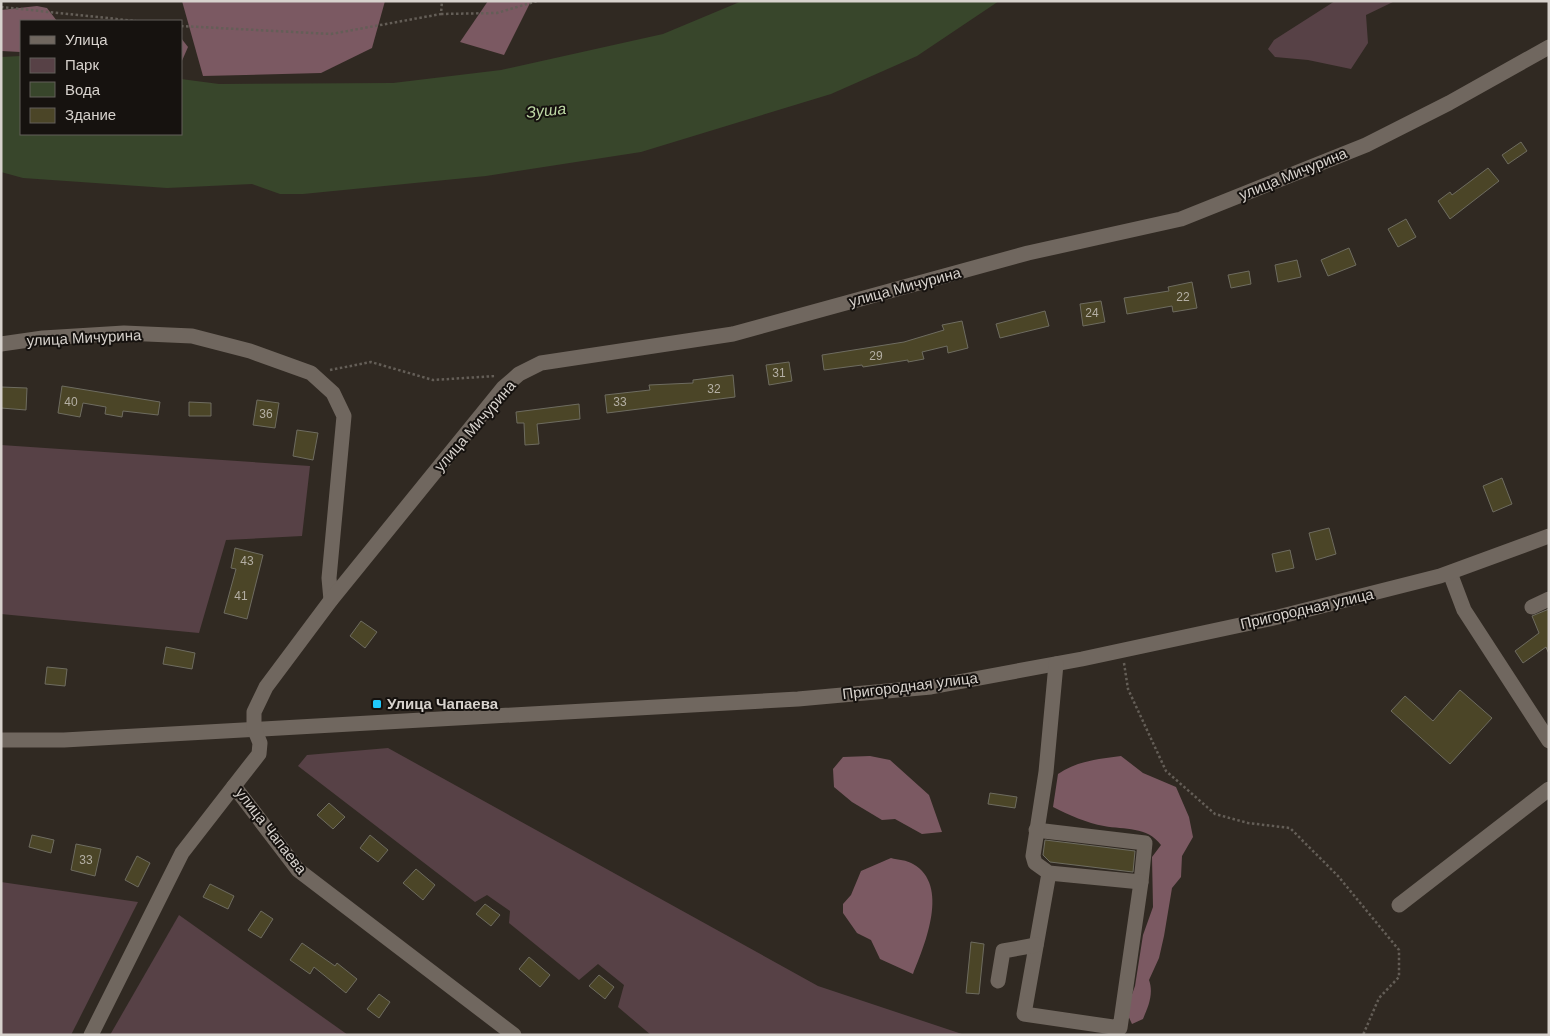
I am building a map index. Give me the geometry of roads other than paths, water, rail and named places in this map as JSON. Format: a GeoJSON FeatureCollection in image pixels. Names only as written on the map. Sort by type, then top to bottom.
{"type":"FeatureCollection","features":[{"type":"Feature","properties":{"kind":"street","name":"улица Мичурина"},"geometry":{"type":"LineString","coordinates":[[254,728],[254,712],[266,687],[330,600],[503,388],[519,374],[541,363],[733,334],[1028,253],[1181,219],[1366,145],[1449,103],[1549,47]]}},
{"type":"Feature","properties":{"kind":"street","name":"улица Мичурина"},"geometry":{"type":"LineString","coordinates":[[1,344],[43,338],[124,333],[192,336],[250,351],[311,374],[333,393],[344,416],[329,578],[330,600]]}},
{"type":"Feature","properties":{"kind":"street","name":"Пригородная улица"},"geometry":{"type":"LineString","coordinates":[[254,728],[798,699],[931,687],[1056,664],[1278,617],[1450,573],[1549,536]]}},
{"type":"Feature","properties":{"kind":"street"},"geometry":{"type":"LineString","coordinates":[[1450,573],[1464,610],[1549,741]]}},
{"type":"Feature","properties":{"kind":"street"},"geometry":{"type":"LineString","coordinates":[[1532,607],[1549,600]]}},
{"type":"Feature","properties":{"kind":"street"},"geometry":{"type":"LineString","coordinates":[[1056,664],[1046,772],[1033,856],[1035,864],[1049,873],[1141,882]]}},
{"type":"Feature","properties":{"kind":"street"},"geometry":{"type":"LineString","coordinates":[[1,740],[64,740],[254,728]]}},
{"type":"Feature","properties":{"kind":"street","name":"улица Чапаева"},"geometry":{"type":"LineString","coordinates":[[254,728],[260,743],[259,754],[234,786],[298,870],[514,1035]]}},
{"type":"Feature","properties":{"kind":"street"},"geometry":{"type":"LineString","coordinates":[[91,1035],[182,853],[234,786]]}},
{"type":"Feature","properties":{"kind":"street"},"geometry":{"type":"LineString","coordinates":[[1399,905],[1549,789]]}},
{"type":"Feature","properties":{"kind":"street"},"geometry":{"type":"LineString","coordinates":[[1036,830],[1144,843],[1141,882],[1120,1028],[1024,1014],[1049,873]]}},
{"type":"Feature","properties":{"kind":"street"},"geometry":{"type":"LineString","coordinates":[[998,980],[1003,951],[1036,946]]}},
{"type":"Feature","properties":{"kind":"water","name":"Зуша"},"geometry":{"type":"Polygon","coordinates":[[[742,1],[999,1],[917,56],[831,94],[641,152],[486,176],[303,194],[280,194],[252,184],[167,188],[23,178],[1,172],[1,57],[20,56],[20,135],[182,135],[182,79],[219,84],[393,83],[501,70],[663,34],[742,1]]]}},
{"type":"Feature","properties":{"kind":"place","name":"Улица Чапаева"},"geometry":{"type":"Point","coordinates":[377,704]}}]}
